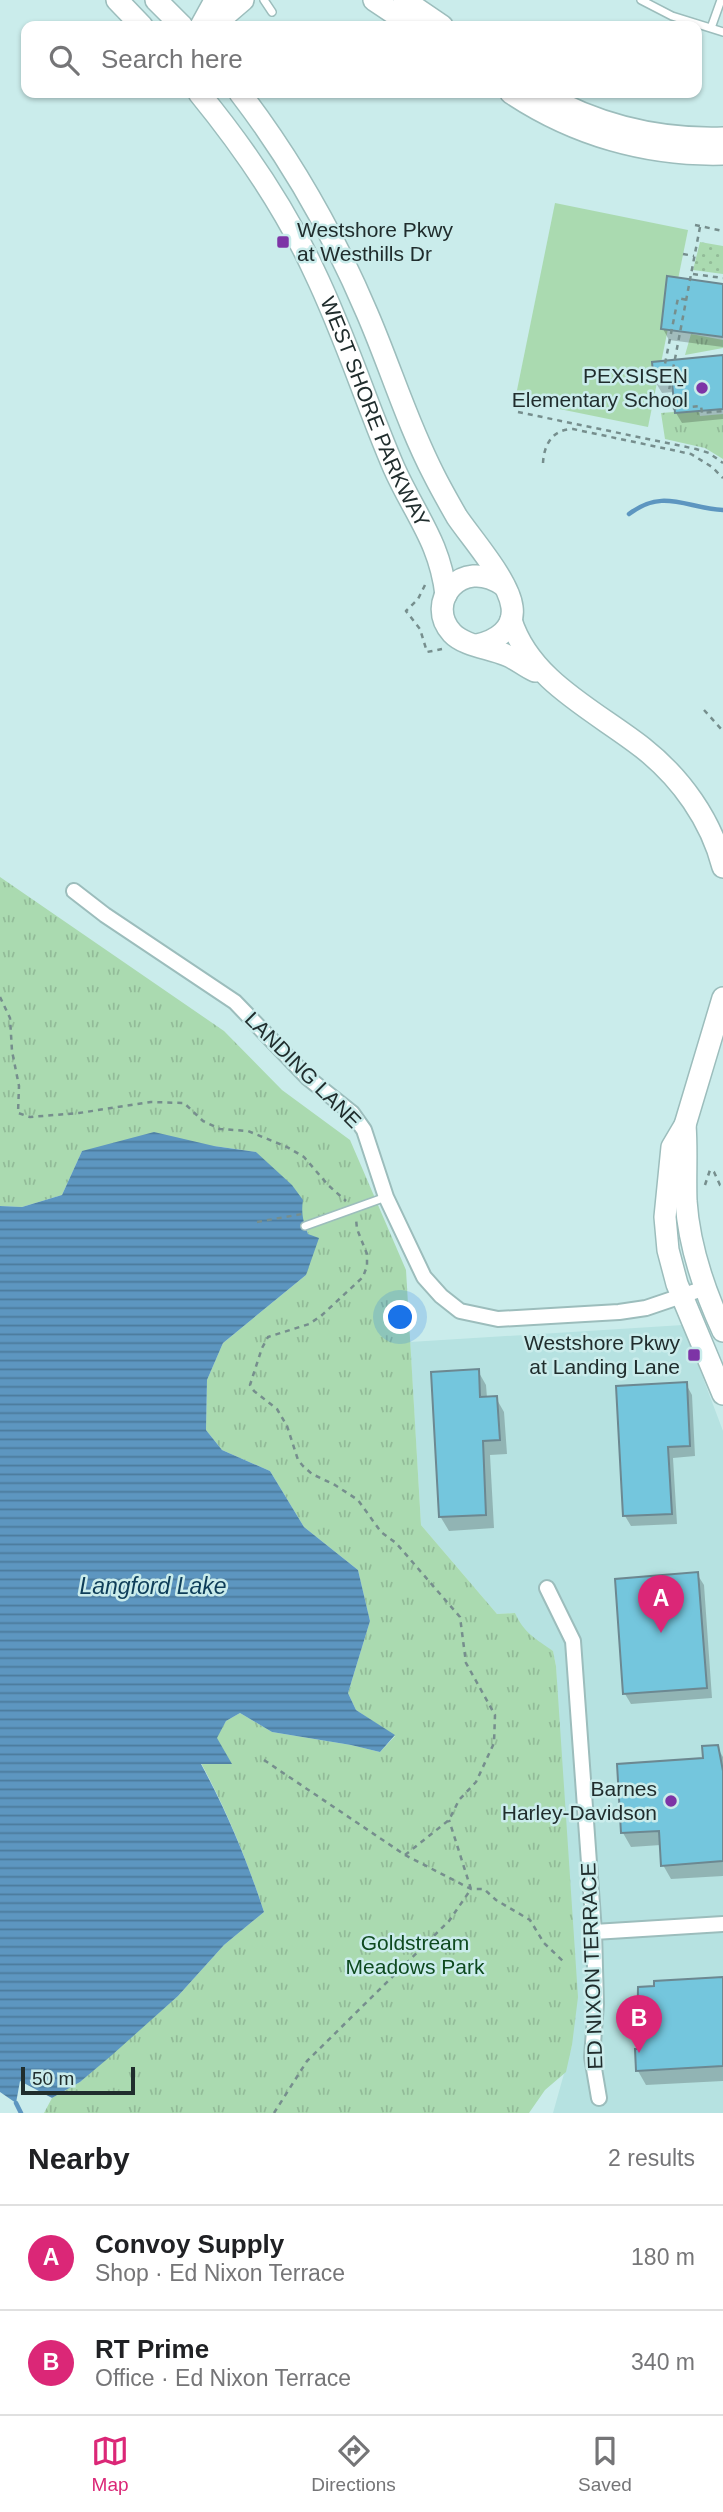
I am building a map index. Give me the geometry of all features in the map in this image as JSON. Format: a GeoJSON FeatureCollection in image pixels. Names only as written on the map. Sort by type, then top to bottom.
{"type":"FeatureCollection","features":[{"type":"Feature","properties":{"kind":"main road"},"geometry":{"type":"LineString","coordinates":[[117,0],[137,21]]}},
{"type":"Feature","properties":{"kind":"main road"},"geometry":{"type":"LineString","coordinates":[[156,0],[177,21]]}},
{"type":"Feature","properties":{"kind":"main road"},"geometry":{"type":"LineString","coordinates":[[374,0],[406,21]]}},
{"type":"Feature","properties":{"kind":"main road"},"geometry":{"type":"LineString","coordinates":[[404,0],[435,21]]}},
{"type":"Feature","properties":{"kind":"main road","name":"WEST SHORE PARKWAY"},"geometry":{"type":"LineString","coordinates":[[203,98],[264,180],[314,270],[395,470],[435,546],[446,595]]}},
{"type":"Feature","properties":{"kind":"main road","name":"WEST SHORE PARKWAY"},"geometry":{"type":"LineString","coordinates":[[244,98],[274,137],[326,224],[368,313],[432,471],[447,500],[503,585]]}},
{"type":"Feature","properties":{"kind":"main road"},"geometry":{"type":"LineString","coordinates":[[519,98],[553,118],[594,136],[664,152],[723,154]]}},
{"type":"Feature","properties":{"kind":"main road"},"geometry":{"type":"LineString","coordinates":[[550,98],[570,110],[644,132],[687,138],[723,138]]}},
{"type":"Feature","properties":{"kind":"main road"},"geometry":{"type":"LineString","coordinates":[[477,645],[502,635],[513,611],[511,597],[503,585],[492,578],[479,575],[465,577],[453,584],[446,595],[443,609],[445,622],[452,634],[463,641],[508,656],[552,679]]}},
{"type":"Feature","properties":{"kind":"main road"},"geometry":{"type":"LineString","coordinates":[[511,620],[520,643],[552,679],[670,772],[708,826],[723,867]]}},
{"type":"Feature","properties":{"kind":"main road"},"geometry":{"type":"LineString","coordinates":[[723,998],[685,1125],[672,1147],[665,1217],[668,1250],[681,1296],[723,1394]]}},
{"type":"Feature","properties":{"kind":"main road"},"geometry":{"type":"LineString","coordinates":[[685,1125],[690,1230],[705,1288],[723,1331]]}},
{"type":"Feature","properties":{"kind":"street","name":"LANDING LANE"},"geometry":{"type":"LineString","coordinates":[[74,891],[104,915],[235,1002],[299,1069],[352,1114],[364,1130],[386,1197],[424,1277],[441,1296],[460,1311],[498,1319],[619,1312],[646,1308],[705,1288]]}},
{"type":"Feature","properties":{"kind":"street","name":"ED NIXON TERRACE"},"geometry":{"type":"LineString","coordinates":[[547,1588],[573,1641],[594,1932],[596,2004],[592,2057],[599,2098]]}},
{"type":"Feature","properties":{"kind":"street"},"geometry":{"type":"LineString","coordinates":[[594,1932],[723,1924]]}},
{"type":"Feature","properties":{"kind":"lane"},"geometry":{"type":"LineString","coordinates":[[264,0],[272,12]]}},
{"type":"Feature","properties":{"kind":"lane"},"geometry":{"type":"LineString","coordinates":[[641,0],[687,21]]}},
{"type":"Feature","properties":{"kind":"lane"},"geometry":{"type":"LineString","coordinates":[[711,29],[721,0]]}},
{"type":"Feature","properties":{"kind":"lane"},"geometry":{"type":"LineString","coordinates":[[702,26],[723,32]]}},
{"type":"Feature","properties":{"kind":"lane"},"geometry":{"type":"LineString","coordinates":[[305,1226],[386,1197]]}},
{"type":"Feature","properties":{"kind":"path"},"geometry":{"type":"LineString","coordinates":[[695,225],[723,231]]}},
{"type":"Feature","properties":{"kind":"path"},"geometry":{"type":"LineString","coordinates":[[700,227],[667,401],[668,409],[701,405],[702,413],[723,411]]}},
{"type":"Feature","properties":{"kind":"path"},"geometry":{"type":"LineString","coordinates":[[683,254],[694,256]]}},
{"type":"Feature","properties":{"kind":"path"},"geometry":{"type":"LineString","coordinates":[[693,274],[723,278]]}},
{"type":"Feature","properties":{"kind":"path"},"geometry":{"type":"LineString","coordinates":[[658,378],[662,379],[678,298],[688,300]]}},
{"type":"Feature","properties":{"kind":"path"},"geometry":{"type":"LineString","coordinates":[[654,398],[667,401]]}},
{"type":"Feature","properties":{"kind":"path"},"geometry":{"type":"LineString","coordinates":[[518,412],[709,453],[723,463]]}},
{"type":"Feature","properties":{"kind":"path"},"geometry":{"type":"LineString","coordinates":[[575,430],[576,425]]}},
{"type":"Feature","properties":{"kind":"path"},"geometry":{"type":"LineString","coordinates":[[544,463],[545,450],[550,439],[560,431],[575,430],[691,454],[712,467],[723,478]]}},
{"type":"Feature","properties":{"kind":"path"},"geometry":{"type":"LineString","coordinates":[[647,444],[648,439]]}},
{"type":"Feature","properties":{"kind":"path"},"geometry":{"type":"LineString","coordinates":[[426,581],[424,591],[406,611],[418,625],[427,652]]}},
{"type":"Feature","properties":{"kind":"path"},"geometry":{"type":"LineString","coordinates":[[704,710],[723,731]]}},
{"type":"Feature","properties":{"kind":"path"},"geometry":{"type":"LineString","coordinates":[[0,997],[10,1018],[12,1051],[19,1086],[18,1114],[30,1117],[79,1113],[152,1101],[184,1103],[203,1121],[220,1129],[248,1131],[304,1157],[352,1209],[358,1222],[356,1229],[367,1254],[363,1277],[315,1320],[268,1337],[250,1385],[277,1409],[303,1466],[358,1500],[381,1532],[396,1543],[460,1617],[466,1663],[495,1715],[494,1743],[481,1773],[459,1800],[449,1820],[405,1855]]}},
{"type":"Feature","properties":{"kind":"path"},"geometry":{"type":"LineString","coordinates":[[704,1196],[710,1170],[723,1186]]}},
{"type":"Feature","properties":{"kind":"path"},"geometry":{"type":"LineString","coordinates":[[257,1222],[302,1214]]}},
{"type":"Feature","properties":{"kind":"path"},"geometry":{"type":"LineString","coordinates":[[264,1760],[405,1855],[471,1889],[484,1889],[496,1900],[530,1920],[544,1943],[565,1963]]}},
{"type":"Feature","properties":{"kind":"path"},"geometry":{"type":"LineString","coordinates":[[449,1820],[471,1889]]}},
{"type":"Feature","properties":{"kind":"path"},"geometry":{"type":"LineString","coordinates":[[274,2113],[307,2061],[449,1921],[471,1889]]}},
{"type":"Feature","properties":{"kind":"shaded area"},"geometry":{"type":"Polygon","coordinates":[[[683,1325],[723,1431],[723,2113],[553,2113],[572,2045],[556,1666],[553,1651],[533,1640],[521,1627],[515,1613],[497,1614],[421,1525],[410,1342],[683,1325]]]}},
{"type":"Feature","properties":{"kind":"green space"},"geometry":{"type":"Polygon","coordinates":[[[555,203],[688,230],[648,427],[515,400],[555,203]]]}},
{"type":"Feature","properties":{"kind":"green space"},"geometry":{"type":"Polygon","coordinates":[[[700,242],[723,246],[723,274],[693,270],[700,242]]]}},
{"type":"Feature","properties":{"kind":"green space"},"geometry":{"type":"Polygon","coordinates":[[[691,334],[723,340],[723,348],[685,355],[691,334]]]}},
{"type":"Feature","properties":{"kind":"green space"},"geometry":{"type":"Polygon","coordinates":[[[699,410],[700,416],[723,414],[723,459],[705,448],[665,439],[661,413],[699,410]]]}},
{"type":"Feature","properties":{"kind":"green space","name":"Goldstream Meadows Park"},"geometry":{"type":"Polygon","coordinates":[[[0,877],[224,1031],[282,1090],[350,1140],[406,1270],[421,1525],[497,1614],[515,1613],[526,1631],[553,1651],[556,1666],[578,1997],[566,2072],[545,2090],[529,2113],[44,2113],[52,2098],[80,2082],[178,1996],[224,1945],[264,1912],[236,1836],[201,1763],[226,1721],[240,1713],[272,1732],[380,1752],[395,1736],[356,1710],[348,1693],[370,1621],[358,1570],[304,1527],[270,1471],[222,1450],[206,1430],[207,1380],[223,1343],[306,1275],[308,1234],[301,1215],[256,1152],[214,1146],[82,1151],[62,1195],[22,1207],[0,1206],[0,877]]]}},
{"type":"Feature","properties":{"kind":"water","name":"Langford Lake"},"geometry":{"type":"Polygon","coordinates":[[[154,1132],[214,1146],[256,1152],[292,1185],[303,1200],[303,1217],[308,1234],[319,1238],[306,1275],[223,1343],[207,1380],[206,1430],[222,1450],[270,1471],[304,1527],[358,1570],[370,1621],[348,1693],[356,1710],[395,1735],[380,1752],[272,1732],[240,1713],[226,1721],[217,1738],[232,1764],[201,1764],[236,1836],[264,1912],[224,1945],[178,1996],[80,2082],[52,2098],[20,2081],[16,2103],[0,2092],[0,1206],[22,1207],[62,1195],[82,1151],[154,1132]]]}},
{"type":"Feature","properties":{"kind":"building","name":"PEXSISEṈ Elementary School"},"geometry":{"type":"Polygon","coordinates":[[[667,276],[723,284],[723,337],[661,329],[667,276]]]}},
{"type":"Feature","properties":{"kind":"building","name":"PEXSISEṈ Elementary School"},"geometry":{"type":"Polygon","coordinates":[[[723,355],[723,409],[675,413],[672,382],[654,383],[652,362],[723,355]]]}},
{"type":"Feature","properties":{"kind":"building"},"geometry":{"type":"Polygon","coordinates":[[[479,1369],[480,1397],[497,1396],[500,1440],[483,1441],[486,1515],[439,1517],[431,1372],[479,1369]]]}},
{"type":"Feature","properties":{"kind":"building"},"geometry":{"type":"Polygon","coordinates":[[[687,1382],[690,1446],[668,1447],[672,1514],[623,1516],[616,1386],[687,1382]]]}},
{"type":"Feature","properties":{"kind":"building"},"geometry":{"type":"Polygon","coordinates":[[[698,1572],[707,1688],[623,1694],[615,1579],[698,1572]]]}},
{"type":"Feature","properties":{"kind":"building","name":"Barnes Harley-Davidson"},"geometry":{"type":"Polygon","coordinates":[[[718,1745],[723,1771],[723,1861],[661,1866],[659,1831],[621,1833],[617,1764],[703,1758],[702,1746],[718,1745]]]}},
{"type":"Feature","properties":{"kind":"building"},"geometry":{"type":"Polygon","coordinates":[[[723,1977],[723,2066],[636,2071],[638,1987],[654,1986],[654,1981],[723,1977]]]}},
{"type":"Feature","properties":{"kind":"waterway"},"geometry":{"type":"LineString","coordinates":[[629,514],[641,506],[664,501],[723,510]]}},
{"type":"Feature","properties":{"kind":"waterway"},"geometry":{"type":"LineString","coordinates":[[16,2103],[21,2113]]}},
{"type":"Feature","properties":{"kind":"place","name":"Westshore Pkwy at Westhills Dr"},"geometry":{"type":"Point","coordinates":[283,242]}},
{"type":"Feature","properties":{"kind":"place","name":"PEXSISEṈ Elementary School"},"geometry":{"type":"Point","coordinates":[702,388]}},
{"type":"Feature","properties":{"kind":"place","name":"Westshore Pkwy at Landing Lane"},"geometry":{"type":"Point","coordinates":[694,1355]}},
{"type":"Feature","properties":{"kind":"place","name":"Convoy Supply"},"geometry":{"type":"Point","coordinates":[661,1633]}},
{"type":"Feature","properties":{"kind":"place","name":"Barnes Harley-Davidson"},"geometry":{"type":"Point","coordinates":[671,1801]}},
{"type":"Feature","properties":{"kind":"place","name":"RT Prime"},"geometry":{"type":"Point","coordinates":[639,2053]}}]}
